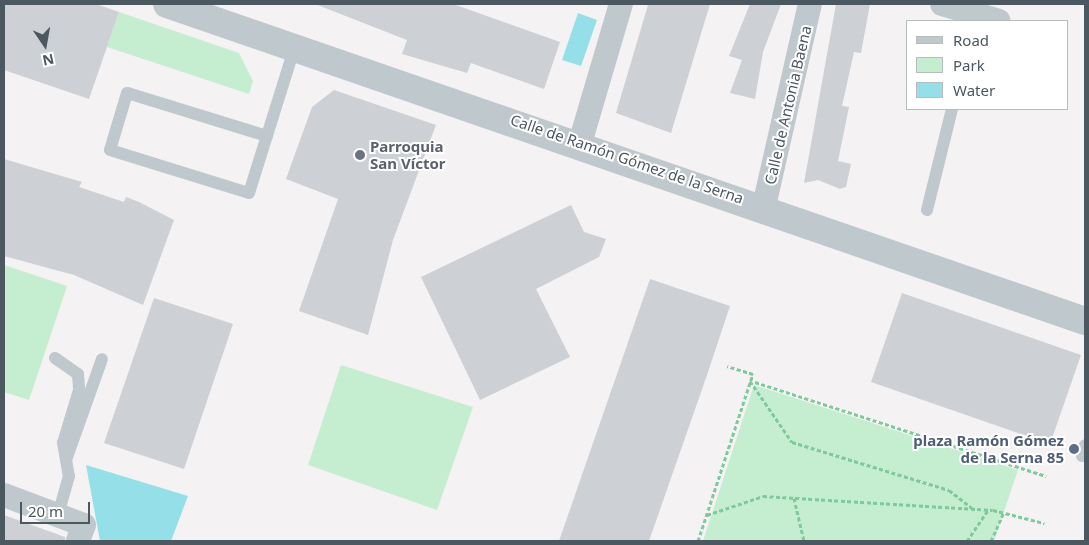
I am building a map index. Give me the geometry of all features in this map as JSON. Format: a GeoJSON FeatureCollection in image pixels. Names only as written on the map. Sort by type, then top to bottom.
{"type":"FeatureCollection","features":[{"type":"Feature","properties":{"kind":"street","name":"Calle de Ramón Gómez de la Serna"},"geometry":{"type":"LineString","coordinates":[[167,4],[764,206],[1085,321]]}},
{"type":"Feature","properties":{"kind":"street"},"geometry":{"type":"LineString","coordinates":[[580,143],[621,4]]}},
{"type":"Feature","properties":{"kind":"street","name":"Calle de Antonia Baena"},"geometry":{"type":"LineString","coordinates":[[764,206],[810,4]]}},
{"type":"Feature","properties":{"kind":"street"},"geometry":{"type":"LineString","coordinates":[[942,4],[983,15]]}},
{"type":"Feature","properties":{"kind":"street"},"geometry":{"type":"LineString","coordinates":[[4,496],[84,525],[78,541]]}},
{"type":"Feature","properties":{"kind":"lane"},"geometry":{"type":"LineString","coordinates":[[266,136],[127,93],[110,150],[249,193],[295,46]]}},
{"type":"Feature","properties":{"kind":"lane"},"geometry":{"type":"LineString","coordinates":[[927,210],[952,110]]}},
{"type":"Feature","properties":{"kind":"lane"},"geometry":{"type":"LineString","coordinates":[[55,358],[78,374],[79,390],[63,443],[69,476],[58,515]]}},
{"type":"Feature","properties":{"kind":"lane"},"geometry":{"type":"LineString","coordinates":[[66,462],[102,359]]}},
{"type":"Feature","properties":{"kind":"path"},"geometry":{"type":"LineString","coordinates":[[698,541],[753,374],[727,366]]}},
{"type":"Feature","properties":{"kind":"path"},"geometry":{"type":"LineString","coordinates":[[750,381],[1046,476]]}},
{"type":"Feature","properties":{"kind":"path"},"geometry":{"type":"LineString","coordinates":[[755,382],[792,442],[949,490],[973,508]]}},
{"type":"Feature","properties":{"kind":"path"},"geometry":{"type":"LineString","coordinates":[[706,516],[763,496],[973,508],[1004,512],[1044,523]]}},
{"type":"Feature","properties":{"kind":"path"},"geometry":{"type":"LineString","coordinates":[[794,498],[804,541]]}},
{"type":"Feature","properties":{"kind":"path"},"geometry":{"type":"LineString","coordinates":[[967,541],[988,510]]}},
{"type":"Feature","properties":{"kind":"path"},"geometry":{"type":"LineString","coordinates":[[991,541],[1004,512]]}},
{"type":"Feature","properties":{"kind":"green space"},"geometry":{"type":"Polygon","coordinates":[[[119,12],[239,53],[253,81],[249,94],[107,47],[119,12]]]}},
{"type":"Feature","properties":{"kind":"green space"},"geometry":{"type":"Polygon","coordinates":[[[4,265],[67,286],[29,400],[4,392],[4,265]]]}},
{"type":"Feature","properties":{"kind":"green space"},"geometry":{"type":"Polygon","coordinates":[[[341,365],[473,407],[437,510],[308,465],[341,365]]]}},
{"type":"Feature","properties":{"kind":"green space"},"geometry":{"type":"Polygon","coordinates":[[[754,385],[1018,470],[994,541],[703,541],[754,385]]]}},
{"type":"Feature","properties":{"kind":"water"},"geometry":{"type":"Polygon","coordinates":[[[578,13],[597,20],[581,66],[562,60],[578,13]]]}},
{"type":"Feature","properties":{"kind":"water"},"geometry":{"type":"Polygon","coordinates":[[[86,465],[188,496],[171,541],[100,541],[86,465]]]}},
{"type":"Feature","properties":{"kind":"building"},"geometry":{"type":"Polygon","coordinates":[[[4,4],[96,4],[119,12],[89,99],[4,70],[4,4]]]}},
{"type":"Feature","properties":{"kind":"building"},"geometry":{"type":"Polygon","coordinates":[[[315,4],[453,4],[560,42],[544,89],[471,63],[467,73],[402,54],[407,40],[315,4]]]}},
{"type":"Feature","properties":{"kind":"building"},"geometry":{"type":"Polygon","coordinates":[[[710,4],[671,133],[616,113],[648,5],[710,4]]]}},
{"type":"Feature","properties":{"kind":"building"},"geometry":{"type":"Polygon","coordinates":[[[750,4],[781,4],[763,52],[755,99],[730,93],[742,60],[729,56],[750,4]]]}},
{"type":"Feature","properties":{"kind":"building"},"geometry":{"type":"Polygon","coordinates":[[[836,4],[870,4],[861,53],[854,52],[842,106],[849,107],[838,161],[851,164],[846,187],[840,189],[818,180],[804,183],[836,4]]]}},
{"type":"Feature","properties":{"kind":"building"},"geometry":{"type":"Polygon","coordinates":[[[334,90],[436,125],[393,240],[368,335],[299,311],[338,199],[286,179],[312,107],[334,90]]]}},
{"type":"Feature","properties":{"kind":"building"},"geometry":{"type":"Polygon","coordinates":[[[4,159],[82,182],[79,187],[124,202],[126,197],[174,220],[143,305],[74,275],[4,256],[4,159]]]}},
{"type":"Feature","properties":{"kind":"building"},"geometry":{"type":"Polygon","coordinates":[[[571,205],[584,232],[606,239],[599,257],[536,289],[570,357],[480,400],[421,277],[571,205]]]}},
{"type":"Feature","properties":{"kind":"building"},"geometry":{"type":"Polygon","coordinates":[[[650,279],[730,306],[707,375],[649,541],[559,541],[650,279]]]}},
{"type":"Feature","properties":{"kind":"building"},"geometry":{"type":"Polygon","coordinates":[[[902,293],[1081,355],[1050,444],[871,382],[902,293]]]}},
{"type":"Feature","properties":{"kind":"building"},"geometry":{"type":"Polygon","coordinates":[[[154,298],[233,324],[184,469],[104,443],[154,298]]]}},
{"type":"Feature","properties":{"kind":"building"},"geometry":{"type":"Polygon","coordinates":[[[4,515],[65,537],[65,541],[4,541],[4,515]]]}},
{"type":"Feature","properties":{"kind":"place","name":"Parroquia San Víctor"},"geometry":{"type":"Point","coordinates":[360,155]}},
{"type":"Feature","properties":{"kind":"place","name":"plaza Ramón Gómez de la Serna 85"},"geometry":{"type":"Point","coordinates":[1074,449]}}]}
